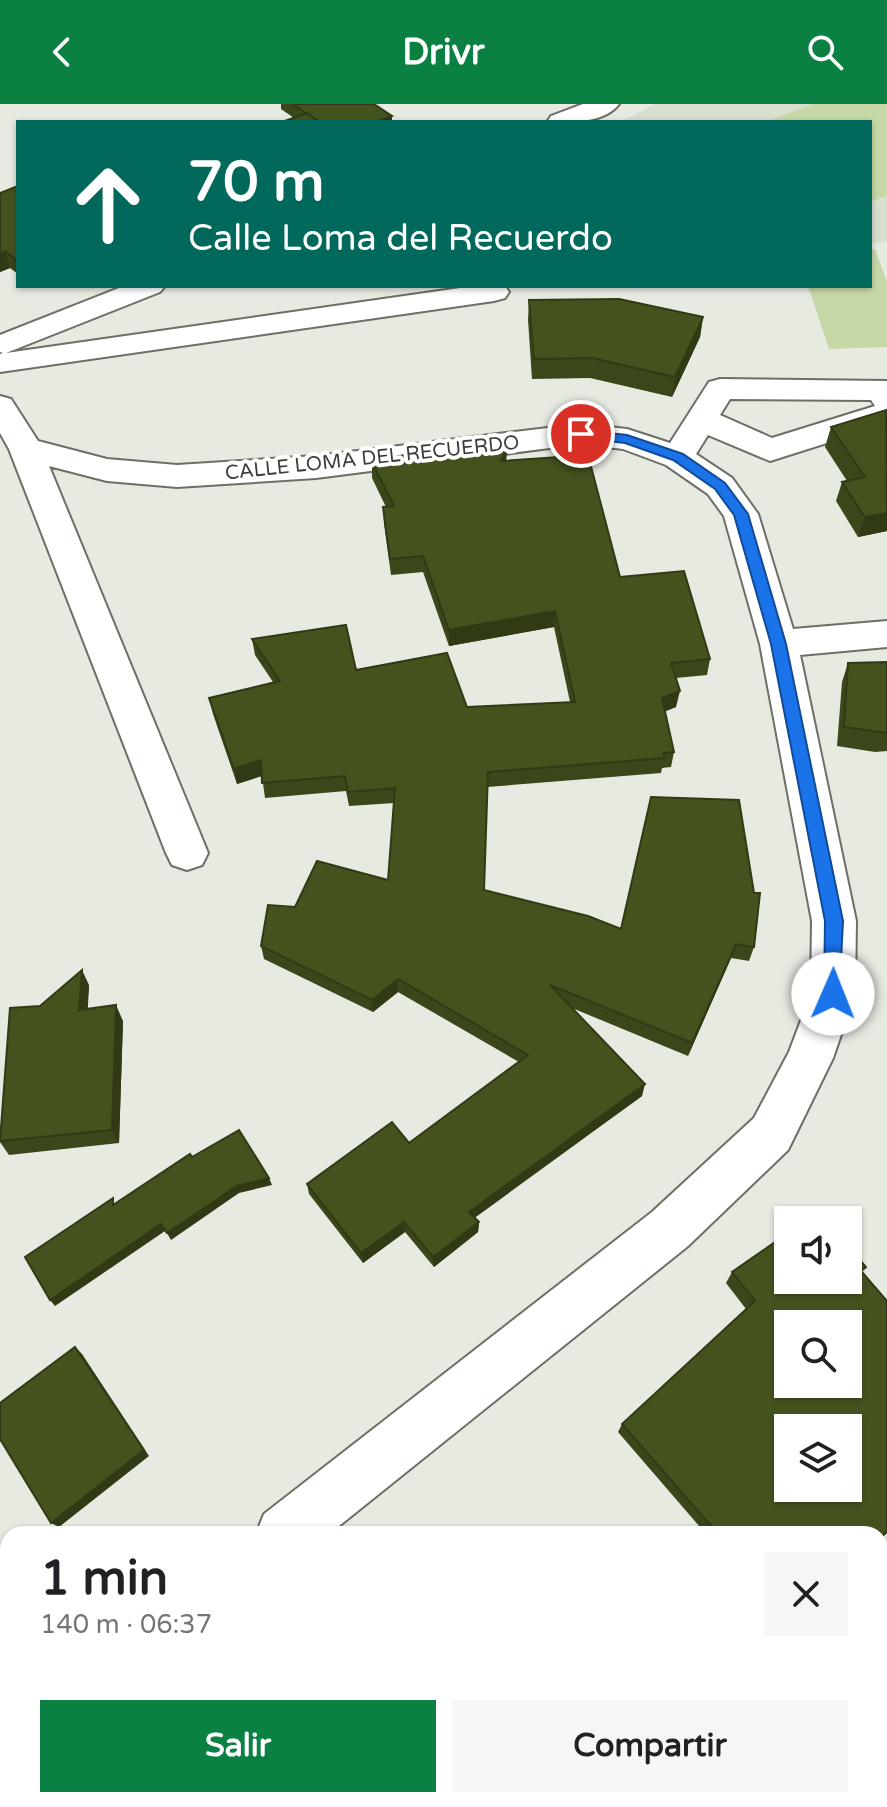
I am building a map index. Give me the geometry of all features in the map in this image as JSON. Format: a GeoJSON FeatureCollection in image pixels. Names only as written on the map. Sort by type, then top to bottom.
{"type":"FeatureCollection","features":[{"type":"Feature","properties":{"kind":"street"},"geometry":{"type":"LineString","coordinates":[[564,120],[596,105]]}},
{"type":"Feature","properties":{"kind":"street"},"geometry":{"type":"LineString","coordinates":[[0,346],[145,288]]}},
{"type":"Feature","properties":{"kind":"street"},"geometry":{"type":"LineString","coordinates":[[0,363],[494,292],[489,288]]}},
{"type":"Feature","properties":{"kind":"street"},"geometry":{"type":"LineString","coordinates":[[178,335],[287,291]]}},
{"type":"Feature","properties":{"kind":"street"},"geometry":{"type":"LineString","coordinates":[[678,457],[720,389],[883,390],[887,400]]}},
{"type":"Feature","properties":{"kind":"street"},"geometry":{"type":"LineString","coordinates":[[0,406],[26,449],[187,853]]}},
{"type":"Feature","properties":{"kind":"street"},"geometry":{"type":"LineString","coordinates":[[701,419],[770,450],[887,413]]}},
{"type":"Feature","properties":{"kind":"street","name":"CALLE LOMA DEL RECUERDO"},"geometry":{"type":"LineString","coordinates":[[26,449],[107,470],[177,476],[316,467],[581,434],[627,439],[678,457],[720,486],[741,514],[779,644],[834,921],[834,936],[833,994],[810,1058],[771,1134],[670,1229],[294,1526]]}},
{"type":"Feature","properties":{"kind":"street"},"geometry":{"type":"LineString","coordinates":[[779,644],[887,634]]}},
{"type":"Feature","properties":{"kind":"shaded area"},"geometry":{"type":"Polygon","coordinates":[[[655,104],[887,104],[887,242],[872,244],[872,120],[624,120],[655,104]]]}},
{"type":"Feature","properties":{"kind":"green space"},"geometry":{"type":"Polygon","coordinates":[[[813,104],[887,104],[887,195],[872,201],[872,120],[771,120],[813,104]]]}},
{"type":"Feature","properties":{"kind":"green space"},"geometry":{"type":"Polygon","coordinates":[[[872,249],[875,249],[887,282],[887,347],[829,349],[809,288],[872,288],[872,249]]]}},
{"type":"Feature","properties":{"kind":"building"},"geometry":{"type":"Polygon","coordinates":[[[293,104],[374,104],[392,116],[382,120],[316,120],[293,104]]]}},
{"type":"Feature","properties":{"kind":"building"},"geometry":{"type":"Polygon","coordinates":[[[307,113],[316,120],[288,120],[307,113]]]}},
{"type":"Feature","properties":{"kind":"building"},"geometry":{"type":"Polygon","coordinates":[[[16,187],[16,260],[5,251],[0,254],[0,193],[16,187]]]}},
{"type":"Feature","properties":{"kind":"building"},"geometry":{"type":"Polygon","coordinates":[[[619,299],[703,317],[675,377],[592,358],[534,359],[529,300],[619,299]]]}},
{"type":"Feature","properties":{"kind":"building"},"geometry":{"type":"Polygon","coordinates":[[[886,410],[887,513],[865,517],[842,482],[865,477],[831,427],[886,410]]]}},
{"type":"Feature","properties":{"kind":"building"},"geometry":{"type":"Polygon","coordinates":[[[507,447],[501,461],[588,455],[620,577],[684,571],[710,659],[671,663],[680,691],[662,698],[674,752],[664,753],[664,758],[488,772],[484,890],[588,916],[621,929],[651,797],[739,800],[754,893],[760,893],[754,947],[736,944],[692,1043],[550,985],[645,1084],[469,1212],[479,1222],[433,1257],[404,1222],[361,1253],[307,1184],[392,1122],[409,1143],[528,1055],[398,979],[372,1000],[261,946],[268,905],[295,907],[317,861],[388,880],[395,788],[348,792],[345,776],[262,783],[261,760],[234,769],[209,698],[280,681],[252,639],[346,625],[356,670],[447,653],[467,707],[575,702],[555,611],[449,630],[423,556],[390,559],[383,507],[394,506],[372,462],[413,453],[417,459],[507,447]]]}},
{"type":"Feature","properties":{"kind":"building"},"geometry":{"type":"Polygon","coordinates":[[[887,662],[887,733],[844,727],[848,663],[887,662]]]}},
{"type":"Feature","properties":{"kind":"building"},"geometry":{"type":"Polygon","coordinates":[[[82,970],[79,1010],[116,1005],[112,1130],[0,1141],[10,1008],[40,1006],[82,970]]]}},
{"type":"Feature","properties":{"kind":"building"},"geometry":{"type":"Polygon","coordinates":[[[239,1130],[269,1178],[237,1186],[167,1233],[161,1224],[50,1300],[25,1257],[113,1198],[113,1205],[190,1154],[192,1157],[239,1130]]]}},
{"type":"Feature","properties":{"kind":"building"},"geometry":{"type":"Polygon","coordinates":[[[774,1243],[774,1294],[862,1294],[862,1272],[887,1301],[887,1526],[711,1526],[622,1424],[755,1301],[732,1272],[774,1243]]]}},
{"type":"Feature","properties":{"kind":"building"},"geometry":{"type":"Polygon","coordinates":[[[75,1347],[144,1450],[51,1523],[0,1439],[0,1403],[75,1347]]]}},
{"type":"Feature","properties":{"kind":"route"},"geometry":{"type":"LineString","coordinates":[[581,434],[627,439],[678,457],[720,486],[741,514],[779,644],[834,921],[833,994]]}}]}
